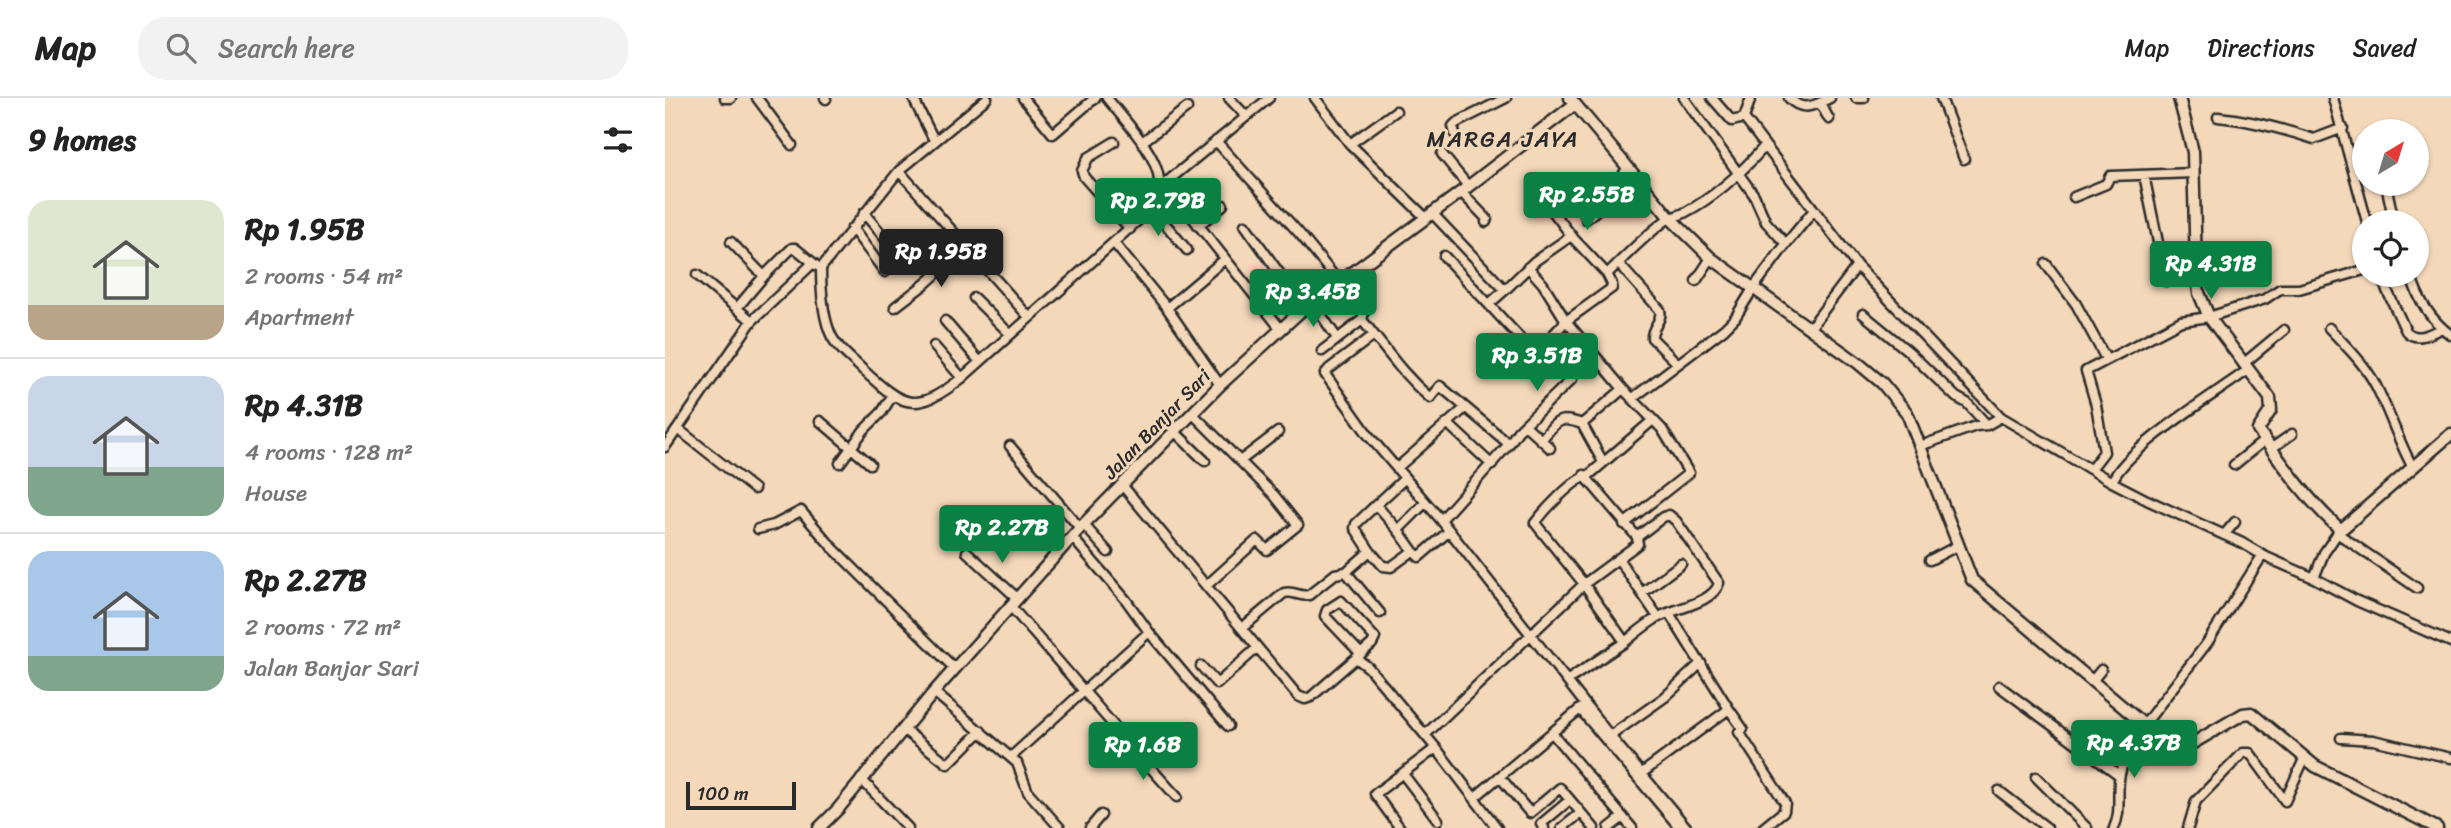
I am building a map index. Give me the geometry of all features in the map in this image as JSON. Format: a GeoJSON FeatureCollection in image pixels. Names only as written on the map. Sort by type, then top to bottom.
{"type":"FeatureCollection","features":[{"type":"Feature","properties":{"kind":"street"},"geometry":{"type":"LineString","coordinates":[[725,98],[731,98]]}},
{"type":"Feature","properties":{"kind":"street"},"geometry":{"type":"LineString","coordinates":[[757,98],[792,145]]}},
{"type":"Feature","properties":{"kind":"street"},"geometry":{"type":"LineString","coordinates":[[913,98],[935,140]]}},
{"type":"Feature","properties":{"kind":"street"},"geometry":{"type":"LineString","coordinates":[[665,447],[751,320],[817,265],[899,171],[987,98]]}},
{"type":"Feature","properties":{"kind":"street"},"geometry":{"type":"LineString","coordinates":[[1023,98],[1053,134],[1095,98]]}},
{"type":"Feature","properties":{"kind":"street"},"geometry":{"type":"LineString","coordinates":[[1107,98],[1142,142],[1162,185],[1280,328]]}},
{"type":"Feature","properties":{"kind":"street"},"geometry":{"type":"LineString","coordinates":[[1229,98],[1245,116]]}},
{"type":"Feature","properties":{"kind":"street"},"geometry":{"type":"LineString","coordinates":[[737,308],[764,276],[795,248],[817,265],[831,336],[850,358],[892,396],[907,402],[925,402],[962,378],[1152,208],[1162,185],[1269,98]]}},
{"type":"Feature","properties":{"kind":"street"},"geometry":{"type":"LineString","coordinates":[[1315,98],[1350,144],[1505,290]]}},
{"type":"Feature","properties":{"kind":"street"},"geometry":{"type":"LineString","coordinates":[[1455,134],[1453,126],[1456,123],[1506,98]]}},
{"type":"Feature","properties":{"kind":"street"},"geometry":{"type":"LineString","coordinates":[[1684,98],[1754,195],[1766,222],[1786,244]]}},
{"type":"Feature","properties":{"kind":"street"},"geometry":{"type":"LineString","coordinates":[[1712,98],[1730,120],[1738,121],[1744,118],[1751,98]]}},
{"type":"Feature","properties":{"kind":"street"},"geometry":{"type":"LineString","coordinates":[[1789,98],[1799,107],[1830,98]]}},
{"type":"Feature","properties":{"kind":"street"},"geometry":{"type":"LineString","coordinates":[[1856,98],[1864,98]]}},
{"type":"Feature","properties":{"kind":"street"},"geometry":{"type":"LineString","coordinates":[[1931,98],[1940,98],[1964,159]]}},
{"type":"Feature","properties":{"kind":"street"},"geometry":{"type":"LineString","coordinates":[[2179,98],[2191,141],[2196,270],[2200,293],[2209,317],[2272,404],[2258,430],[2311,500],[2339,531],[2417,588]]}},
{"type":"Feature","properties":{"kind":"street"},"geometry":{"type":"LineString","coordinates":[[2333,98],[2364,210]]}},
{"type":"Feature","properties":{"kind":"street"},"geometry":{"type":"LineString","coordinates":[[1572,101],[1670,218],[1711,258],[1864,367],[1882,383],[1907,413],[1957,546],[1974,582],[2142,724],[2176,748],[2187,746],[2243,714],[2251,713],[2315,766],[2437,828]]}},
{"type":"Feature","properties":{"kind":"street","name":"Jalan Banjar Sari"},"geometry":{"type":"LineString","coordinates":[[823,827],[934,692],[1072,537],[1220,385],[1302,310],[1465,189],[1572,101]]}},
{"type":"Feature","properties":{"kind":"street"},"geometry":{"type":"LineString","coordinates":[[1820,103],[1829,119]]}},
{"type":"Feature","properties":{"kind":"street"},"geometry":{"type":"LineString","coordinates":[[1142,142],[1187,108]]}},
{"type":"Feature","properties":{"kind":"street"},"geometry":{"type":"LineString","coordinates":[[1350,144],[1396,111]]}},
{"type":"Feature","properties":{"kind":"street"},"geometry":{"type":"LineString","coordinates":[[2218,117],[2237,118],[2314,139],[2343,128]]}},
{"type":"Feature","properties":{"kind":"street"},"geometry":{"type":"LineString","coordinates":[[1744,118],[1857,266],[2001,417],[2112,482],[2357,601],[2451,642]]}},
{"type":"Feature","properties":{"kind":"street"},"geometry":{"type":"LineString","coordinates":[[1216,141],[1365,309],[1362,320],[1322,351]]}},
{"type":"Feature","properties":{"kind":"street"},"geometry":{"type":"LineString","coordinates":[[1114,142],[1088,158],[1082,171],[1084,177],[1130,229]]}},
{"type":"Feature","properties":{"kind":"street"},"geometry":{"type":"LineString","coordinates":[[1607,274],[1670,218],[1683,214],[1737,174],[1764,147]]}},
{"type":"Feature","properties":{"kind":"street"},"geometry":{"type":"LineString","coordinates":[[1442,155],[1487,219],[1486,222]]}},
{"type":"Feature","properties":{"kind":"street"},"geometry":{"type":"LineString","coordinates":[[1587,219],[1617,194],[1619,182],[1627,168]]}},
{"type":"Feature","properties":{"kind":"street"},"geometry":{"type":"LineString","coordinates":[[899,171],[1029,317]]}},
{"type":"Feature","properties":{"kind":"street"},"geometry":{"type":"LineString","coordinates":[[2074,197],[2106,184],[2111,176],[2194,173]]}},
{"type":"Feature","properties":{"kind":"street"},"geometry":{"type":"LineString","coordinates":[[2144,175],[2167,281]]}},
{"type":"Feature","properties":{"kind":"street"},"geometry":{"type":"LineString","coordinates":[[1198,226],[1223,205]]}},
{"type":"Feature","properties":{"kind":"street"},"geometry":{"type":"LineString","coordinates":[[1444,256],[1536,353],[1566,321],[1612,288],[1607,274],[1571,236],[1548,205]]}},
{"type":"Feature","properties":{"kind":"street"},"geometry":{"type":"LineString","coordinates":[[1152,208],[1187,250]]}},
{"type":"Feature","properties":{"kind":"street"},"geometry":{"type":"LineString","coordinates":[[1633,398],[1735,318],[1754,287],[1814,210]]}},
{"type":"Feature","properties":{"kind":"street"},"geometry":{"type":"LineString","coordinates":[[864,213],[899,256]]}},
{"type":"Feature","properties":{"kind":"street"},"geometry":{"type":"LineString","coordinates":[[1245,225],[1302,310]]}},
{"type":"Feature","properties":{"kind":"street"},"geometry":{"type":"LineString","coordinates":[[852,228],[885,272]]}},
{"type":"Feature","properties":{"kind":"street"},"geometry":{"type":"LineString","coordinates":[[1489,304],[1528,267],[1571,236]]}},
{"type":"Feature","properties":{"kind":"street"},"geometry":{"type":"LineString","coordinates":[[731,242],[764,276]]}},
{"type":"Feature","properties":{"kind":"street"},"geometry":{"type":"LineString","coordinates":[[1114,243],[1167,308],[1220,385]]}},
{"type":"Feature","properties":{"kind":"street"},"geometry":{"type":"LineString","coordinates":[[895,307],[967,246]]}},
{"type":"Feature","properties":{"kind":"street"},"geometry":{"type":"LineString","coordinates":[[1696,281],[1711,258]]}},
{"type":"Feature","properties":{"kind":"street"},"geometry":{"type":"LineString","coordinates":[[1167,308],[1225,259]]}},
{"type":"Feature","properties":{"kind":"street"},"geometry":{"type":"LineString","coordinates":[[1618,263],[1660,310],[1661,318],[1653,330],[1652,338],[1678,364]]}},
{"type":"Feature","properties":{"kind":"street"},"geometry":{"type":"LineString","coordinates":[[2046,264],[2076,304],[2106,359]]}},
{"type":"Feature","properties":{"kind":"street"},"geometry":{"type":"LineString","coordinates":[[1810,328],[1857,266]]}},
{"type":"Feature","properties":{"kind":"street"},"geometry":{"type":"LineString","coordinates":[[1528,267],[1543,284],[1566,321],[1653,420],[1689,473],[1624,524]]}},
{"type":"Feature","properties":{"kind":"street"},"geometry":{"type":"LineString","coordinates":[[2091,470],[2103,455],[2104,448],[2096,405],[2085,373],[2169,325],[2209,317],[2265,299],[2280,289],[2299,289],[2352,274]]}},
{"type":"Feature","properties":{"kind":"street"},"geometry":{"type":"LineString","coordinates":[[697,275],[751,320]]}},
{"type":"Feature","properties":{"kind":"street"},"geometry":{"type":"LineString","coordinates":[[2386,287],[2410,336],[2416,338],[2447,332],[2421,302],[2415,287]]}},
{"type":"Feature","properties":{"kind":"street"},"geometry":{"type":"LineString","coordinates":[[974,298],[1010,334]]}},
{"type":"Feature","properties":{"kind":"street"},"geometry":{"type":"LineString","coordinates":[[1313,303],[1337,338]]}},
{"type":"Feature","properties":{"kind":"street"},"geometry":{"type":"LineString","coordinates":[[1863,314],[1908,351],[1956,397],[1967,403],[1987,425]]}},
{"type":"Feature","properties":{"kind":"street"},"geometry":{"type":"LineString","coordinates":[[1362,320],[1403,374],[1430,398],[1440,386],[1509,444]]}},
{"type":"Feature","properties":{"kind":"street"},"geometry":{"type":"LineString","coordinates":[[944,321],[980,362]]}},
{"type":"Feature","properties":{"kind":"street"},"geometry":{"type":"LineString","coordinates":[[2329,328],[2362,363],[2379,390],[2397,439],[2412,466]]}},
{"type":"Feature","properties":{"kind":"street"},"geometry":{"type":"LineString","coordinates":[[2112,482],[2135,452],[2246,367],[2284,330]]}},
{"type":"Feature","properties":{"kind":"street"},"geometry":{"type":"LineString","coordinates":[[1374,335],[1325,374],[1369,436],[1441,520],[1610,736],[1687,828]]}},
{"type":"Feature","properties":{"kind":"street"},"geometry":{"type":"LineString","coordinates":[[1441,520],[1525,425],[1572,379],[1572,375],[1545,344]]}},
{"type":"Feature","properties":{"kind":"street"},"geometry":{"type":"LineString","coordinates":[[934,346],[962,378]]}},
{"type":"Feature","properties":{"kind":"street"},"geometry":{"type":"LineString","coordinates":[[1582,424],[1623,389]]}},
{"type":"Feature","properties":{"kind":"street"},"geometry":{"type":"LineString","coordinates":[[840,463],[864,430],[883,412],[892,396]]}},
{"type":"Feature","properties":{"kind":"street"},"geometry":{"type":"LineString","coordinates":[[1397,468],[1465,408]]}},
{"type":"Feature","properties":{"kind":"street"},"geometry":{"type":"LineString","coordinates":[[1193,414],[1274,495],[1298,525],[1267,550],[1257,540],[1206,586]]}},
{"type":"Feature","properties":{"kind":"street"},"geometry":{"type":"LineString","coordinates":[[1920,446],[1976,426],[1987,425],[2001,417]]}},
{"type":"Feature","properties":{"kind":"street"},"geometry":{"type":"LineString","coordinates":[[1541,440],[1560,419],[1566,418],[1582,424],[1602,462]]}},
{"type":"Feature","properties":{"kind":"street"},"geometry":{"type":"LineString","coordinates":[[1625,642],[1584,584],[1535,523],[1584,475],[1589,475],[1653,420]]}},
{"type":"Feature","properties":{"kind":"street"},"geometry":{"type":"LineString","coordinates":[[820,421],[870,464]]}},
{"type":"Feature","properties":{"kind":"street"},"geometry":{"type":"LineString","coordinates":[[1447,423],[1492,464]]}},
{"type":"Feature","properties":{"kind":"street"},"geometry":{"type":"LineString","coordinates":[[1525,425],[1550,448]]}},
{"type":"Feature","properties":{"kind":"street"},"geometry":{"type":"LineString","coordinates":[[678,429],[754,489]]}},
{"type":"Feature","properties":{"kind":"street"},"geometry":{"type":"LineString","coordinates":[[1174,431],[1205,461]]}},
{"type":"Feature","properties":{"kind":"street"},"geometry":{"type":"LineString","coordinates":[[1240,461],[1278,432]]}},
{"type":"Feature","properties":{"kind":"street"},"geometry":{"type":"LineString","coordinates":[[2234,465],[2269,444],[2293,434]]}},
{"type":"Feature","properties":{"kind":"street"},"geometry":{"type":"LineString","coordinates":[[2314,578],[2324,553],[2339,531],[2451,434]]}},
{"type":"Feature","properties":{"kind":"street"},"geometry":{"type":"LineString","coordinates":[[1010,446],[1108,552]]}},
{"type":"Feature","properties":{"kind":"street"},"geometry":{"type":"LineString","coordinates":[[1425,735],[1584,584],[1638,544],[1637,537],[1584,475]]}},
{"type":"Feature","properties":{"kind":"street"},"geometry":{"type":"LineString","coordinates":[[1402,481],[1356,524],[1355,528],[1370,551],[1388,568],[1413,551]]}},
{"type":"Feature","properties":{"kind":"street"},"geometry":{"type":"LineString","coordinates":[[1122,485],[1292,691],[1305,699],[1359,656],[1372,644],[1374,636],[1344,602],[1337,602],[1327,610],[1325,616],[1359,656],[1436,748],[1497,828]]}},
{"type":"Feature","properties":{"kind":"street"},"geometry":{"type":"LineString","coordinates":[[1376,505],[1419,556],[1448,532]]}},
{"type":"Feature","properties":{"kind":"street"},"geometry":{"type":"LineString","coordinates":[[1398,530],[1423,505]]}},
{"type":"Feature","properties":{"kind":"street"},"geometry":{"type":"LineString","coordinates":[[758,529],[802,512],[832,547],[955,669]]}},
{"type":"Feature","properties":{"kind":"street"},"geometry":{"type":"LineString","coordinates":[[1568,680],[1658,617],[1697,603],[1718,589],[1720,583],[1669,515],[1637,537]]}},
{"type":"Feature","properties":{"kind":"street"},"geometry":{"type":"LineString","coordinates":[[2224,535],[2235,522]]}},
{"type":"Feature","properties":{"kind":"street"},"geometry":{"type":"LineString","coordinates":[[1072,537],[1229,726]]}},
{"type":"Feature","properties":{"kind":"street"},"geometry":{"type":"LineString","coordinates":[[1930,560],[1957,546]]}},
{"type":"Feature","properties":{"kind":"street"},"geometry":{"type":"LineString","coordinates":[[1242,628],[1284,593],[1290,591],[1309,595],[1335,574],[1346,572],[1370,551]]}},
{"type":"Feature","properties":{"kind":"street"},"geometry":{"type":"LineString","coordinates":[[967,552],[1014,603],[1130,747],[1177,797]]}},
{"type":"Feature","properties":{"kind":"street"},"geometry":{"type":"LineString","coordinates":[[2115,828],[2119,812],[2119,775],[2125,756],[2142,724],[2207,643],[2262,556]]}},
{"type":"Feature","properties":{"kind":"street"},"geometry":{"type":"LineString","coordinates":[[1619,560],[1658,617]]}},
{"type":"Feature","properties":{"kind":"street"},"geometry":{"type":"LineString","coordinates":[[1642,593],[1681,564]]}},
{"type":"Feature","properties":{"kind":"street"},"geometry":{"type":"LineString","coordinates":[[1346,572],[1380,613]]}},
{"type":"Feature","properties":{"kind":"street"},"geometry":{"type":"LineString","coordinates":[[1669,613],[1743,729],[1739,732],[1785,803],[1784,811],[1763,828]]}},
{"type":"Feature","properties":{"kind":"street"},"geometry":{"type":"LineString","coordinates":[[1011,757],[1149,632]]}},
{"type":"Feature","properties":{"kind":"street"},"geometry":{"type":"LineString","coordinates":[[1204,697],[1257,648]]}},
{"type":"Feature","properties":{"kind":"street"},"geometry":{"type":"LineString","coordinates":[[1610,736],[1665,696],[1701,663]]}},
{"type":"Feature","properties":{"kind":"street"},"geometry":{"type":"LineString","coordinates":[[1201,666],[1217,684]]}},
{"type":"Feature","properties":{"kind":"street"},"geometry":{"type":"LineString","coordinates":[[2093,680],[2101,670]]}},
{"type":"Feature","properties":{"kind":"street"},"geometry":{"type":"LineString","coordinates":[[1999,686],[2119,775]]}},
{"type":"Feature","properties":{"kind":"street"},"geometry":{"type":"LineString","coordinates":[[934,692],[1017,763],[1028,792],[1060,828]]}},
{"type":"Feature","properties":{"kind":"street"},"geometry":{"type":"LineString","coordinates":[[1474,798],[1580,709],[1680,828]]}},
{"type":"Feature","properties":{"kind":"street"},"geometry":{"type":"LineString","coordinates":[[1642,773],[1729,709]]}},
{"type":"Feature","properties":{"kind":"street"},"geometry":{"type":"LineString","coordinates":[[903,729],[948,764],[981,731]]}},
{"type":"Feature","properties":{"kind":"street"},"geometry":{"type":"LineString","coordinates":[[1552,733],[1632,828]]}},
{"type":"Feature","properties":{"kind":"street"},"geometry":{"type":"LineString","coordinates":[[2341,738],[2373,740],[2451,758]]}},
{"type":"Feature","properties":{"kind":"street"},"geometry":{"type":"LineString","coordinates":[[1400,828],[1375,794],[1436,748]]}},
{"type":"Feature","properties":{"kind":"street"},"geometry":{"type":"LineString","coordinates":[[2188,828],[2196,801],[2243,753],[2250,753],[2285,802],[2305,757]]}},
{"type":"Feature","properties":{"kind":"street"},"geometry":{"type":"LineString","coordinates":[[1403,774],[1438,820]]}},
{"type":"Feature","properties":{"kind":"street"},"geometry":{"type":"LineString","coordinates":[[1500,777],[1530,813],[1560,788],[1594,828]]}},
{"type":"Feature","properties":{"kind":"street"},"geometry":{"type":"LineString","coordinates":[[2036,777],[2087,828]]}},
{"type":"Feature","properties":{"kind":"street"},"geometry":{"type":"LineString","coordinates":[[861,779],[908,828]]}},
{"type":"Feature","properties":{"kind":"street"},"geometry":{"type":"LineString","coordinates":[[1999,791],[2047,828]]}},
{"type":"Feature","properties":{"kind":"street"},"geometry":{"type":"LineString","coordinates":[[1544,828],[1541,824],[1565,804]]}},
{"type":"Feature","properties":{"kind":"street"},"geometry":{"type":"LineString","coordinates":[[1090,828],[1101,815]]}},
{"type":"Feature","properties":{"kind":"street"},"geometry":{"type":"LineString","coordinates":[[1562,828],[1577,816]]}},
{"type":"Feature","properties":{"kind":"street"},"geometry":{"type":"LineString","coordinates":[[1609,828],[1623,817]]}},
{"type":"Feature","properties":{"kind":"district","name":"MARGA JAYA"},"geometry":{"type":"Point","coordinates":[1503,139]}}]}
